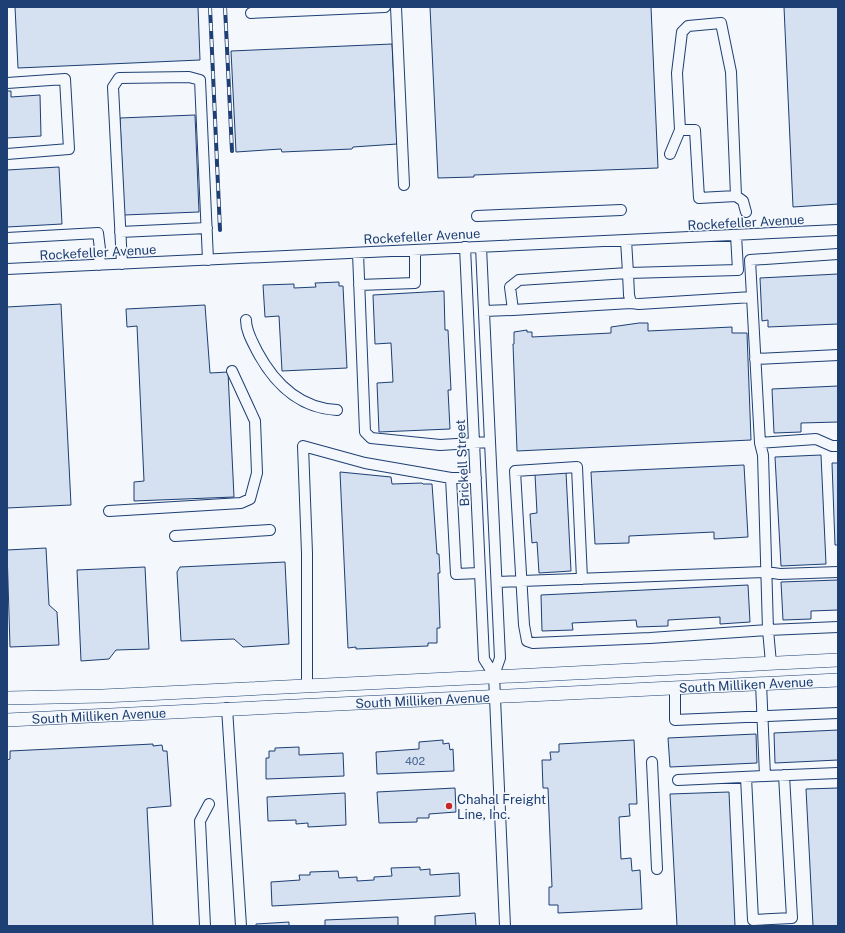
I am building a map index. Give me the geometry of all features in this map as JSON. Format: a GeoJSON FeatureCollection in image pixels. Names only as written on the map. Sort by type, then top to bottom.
{"type":"FeatureCollection","features":[{"type":"Feature","properties":{"kind":"main road","name":"South Milliken Avenue"},"geometry":{"type":"LineString","coordinates":[[7,698],[103,696],[494,675],[838,660]]}},
{"type":"Feature","properties":{"kind":"main road","name":"South Milliken Avenue"},"geometry":{"type":"LineString","coordinates":[[7,720],[495,695],[838,680]]}},
{"type":"Feature","properties":{"kind":"street"},"geometry":{"type":"LineString","coordinates":[[251,13],[385,7]]}},
{"type":"Feature","properties":{"kind":"street"},"geometry":{"type":"LineString","coordinates":[[396,7],[404,185]]}},
{"type":"Feature","properties":{"kind":"street"},"geometry":{"type":"LineString","coordinates":[[670,154],[680,130],[678,73],[682,32],[688,26],[721,23],[731,72],[736,196]]}},
{"type":"Feature","properties":{"kind":"street"},"geometry":{"type":"LineString","coordinates":[[122,264],[113,87],[119,78],[189,77],[200,80],[208,260]]}},
{"type":"Feature","properties":{"kind":"street"},"geometry":{"type":"LineString","coordinates":[[7,83],[65,79],[69,149],[7,154]]}},
{"type":"Feature","properties":{"kind":"street"},"geometry":{"type":"LineString","coordinates":[[680,130],[695,130],[699,198],[736,196],[743,200],[746,212]]}},
{"type":"Feature","properties":{"kind":"street"},"geometry":{"type":"LineString","coordinates":[[477,216],[621,210]]}},
{"type":"Feature","properties":{"kind":"street"},"geometry":{"type":"LineString","coordinates":[[120,232],[207,228]]}},
{"type":"Feature","properties":{"kind":"street","name":"Rockefeller Avenue"},"geometry":{"type":"LineString","coordinates":[[7,269],[838,230]]}},
{"type":"Feature","properties":{"kind":"street"},"geometry":{"type":"LineString","coordinates":[[7,238],[98,233],[100,249],[99,265]]}},
{"type":"Feature","properties":{"kind":"street"},"geometry":{"type":"LineString","coordinates":[[736,235],[738,270]]}},
{"type":"Feature","properties":{"kind":"street"},"geometry":{"type":"LineString","coordinates":[[626,240],[629,295],[631,303]]}},
{"type":"Feature","properties":{"kind":"street","name":"Brickell Street"},"geometry":{"type":"LineString","coordinates":[[482,246],[500,658],[494,675],[505,926]]}},
{"type":"Feature","properties":{"kind":"street","name":"Brickell Street"},"geometry":{"type":"LineString","coordinates":[[465,247],[484,659],[494,675]]}},
{"type":"Feature","properties":{"kind":"street"},"geometry":{"type":"LineString","coordinates":[[359,285],[415,283],[415,250]]}},
{"type":"Feature","properties":{"kind":"street"},"geometry":{"type":"LineString","coordinates":[[358,252],[365,432],[371,438],[440,445],[490,442]]}},
{"type":"Feature","properties":{"kind":"street"},"geometry":{"type":"LineString","coordinates":[[771,663],[765,573],[762,455],[760,443],[750,260],[838,254]]}},
{"type":"Feature","properties":{"kind":"street"},"geometry":{"type":"LineString","coordinates":[[512,310],[510,287],[519,280],[628,273],[750,270]]}},
{"type":"Feature","properties":{"kind":"street"},"geometry":{"type":"LineString","coordinates":[[484,311],[752,297]]}},
{"type":"Feature","properties":{"kind":"street"},"geometry":{"type":"LineString","coordinates":[[246,320],[246,327],[250,336],[266,367],[274,378],[300,399],[315,407],[337,410]]}},
{"type":"Feature","properties":{"kind":"street"},"geometry":{"type":"LineString","coordinates":[[755,359],[838,355]]}},
{"type":"Feature","properties":{"kind":"street"},"geometry":{"type":"LineString","coordinates":[[109,511],[241,503],[250,499],[257,473],[254,421],[232,371]]}},
{"type":"Feature","properties":{"kind":"street"},"geometry":{"type":"LineString","coordinates":[[760,443],[816,439],[832,446],[838,446]]}},
{"type":"Feature","properties":{"kind":"street"},"geometry":{"type":"LineString","coordinates":[[307,685],[307,553],[303,446],[365,464],[451,478],[476,478]]}},
{"type":"Feature","properties":{"kind":"street"},"geometry":{"type":"LineString","coordinates":[[582,579],[577,468],[515,471],[524,624],[527,640],[533,643],[838,627]]}},
{"type":"Feature","properties":{"kind":"street"},"geometry":{"type":"LineString","coordinates":[[451,478],[456,574],[480,573]]}},
{"type":"Feature","properties":{"kind":"street"},"geometry":{"type":"LineString","coordinates":[[174,536],[270,530]]}},
{"type":"Feature","properties":{"kind":"street"},"geometry":{"type":"LineString","coordinates":[[497,582],[838,572]]}},
{"type":"Feature","properties":{"kind":"street"},"geometry":{"type":"LineString","coordinates":[[761,683],[765,776]]}},
{"type":"Feature","properties":{"kind":"street"},"geometry":{"type":"LineString","coordinates":[[675,687],[675,720],[838,713]]}},
{"type":"Feature","properties":{"kind":"street"},"geometry":{"type":"LineString","coordinates":[[227,708],[241,926]]}},
{"type":"Feature","properties":{"kind":"street"},"geometry":{"type":"LineString","coordinates":[[652,762],[657,868]]}},
{"type":"Feature","properties":{"kind":"street"},"geometry":{"type":"LineString","coordinates":[[678,780],[838,773]]}},
{"type":"Feature","properties":{"kind":"street"},"geometry":{"type":"LineString","coordinates":[[746,777],[753,920],[792,918],[784,775]]}},
{"type":"Feature","properties":{"kind":"street"},"geometry":{"type":"LineString","coordinates":[[205,926],[200,821],[209,804]]}},
{"type":"Feature","properties":{"kind":"building"},"geometry":{"type":"Polygon","coordinates":[[[15,7],[198,7],[200,60],[18,68],[15,7]]]}},
{"type":"Feature","properties":{"kind":"building"},"geometry":{"type":"Polygon","coordinates":[[[430,7],[651,7],[658,168],[474,175],[474,177],[438,178],[430,7]]]}},
{"type":"Feature","properties":{"kind":"building"},"geometry":{"type":"Polygon","coordinates":[[[784,7],[838,7],[838,204],[793,207],[784,7]]]}},
{"type":"Feature","properties":{"kind":"building"},"geometry":{"type":"Polygon","coordinates":[[[392,44],[397,144],[353,147],[352,149],[282,152],[281,149],[236,152],[231,51],[392,44]]]}},
{"type":"Feature","properties":{"kind":"building"},"geometry":{"type":"Polygon","coordinates":[[[7,91],[11,91],[11,97],[40,95],[41,136],[7,138],[7,91]]]}},
{"type":"Feature","properties":{"kind":"building"},"geometry":{"type":"Polygon","coordinates":[[[195,115],[199,212],[124,215],[120,118],[195,115]]]}},
{"type":"Feature","properties":{"kind":"building"},"geometry":{"type":"Polygon","coordinates":[[[59,167],[62,224],[7,227],[7,170],[59,167]]]}},
{"type":"Feature","properties":{"kind":"building"},"geometry":{"type":"Polygon","coordinates":[[[838,274],[838,324],[768,327],[768,320],[762,321],[760,278],[838,274]]]}},
{"type":"Feature","properties":{"kind":"building"},"geometry":{"type":"Polygon","coordinates":[[[339,282],[339,286],[343,286],[347,368],[282,371],[279,316],[265,317],[263,285],[294,284],[294,288],[316,287],[315,283],[339,282]]]}},
{"type":"Feature","properties":{"kind":"building"},"geometry":{"type":"Polygon","coordinates":[[[444,291],[445,330],[448,330],[451,390],[448,390],[450,429],[379,432],[377,383],[393,382],[391,343],[375,344],[373,295],[444,291]]]}},
{"type":"Feature","properties":{"kind":"building"},"geometry":{"type":"Polygon","coordinates":[[[61,304],[71,505],[7,508],[7,307],[61,304]]]}},
{"type":"Feature","properties":{"kind":"building"},"geometry":{"type":"Polygon","coordinates":[[[205,305],[210,373],[228,372],[234,497],[134,501],[134,482],[144,481],[137,326],[127,327],[126,309],[205,305]]]}},
{"type":"Feature","properties":{"kind":"building"},"geometry":{"type":"Polygon","coordinates":[[[648,323],[648,331],[732,327],[732,333],[747,333],[751,440],[517,451],[513,344],[514,332],[527,330],[527,332],[532,332],[532,337],[611,333],[611,327],[648,323]]]}},
{"type":"Feature","properties":{"kind":"building"},"geometry":{"type":"Polygon","coordinates":[[[838,386],[838,422],[801,423],[801,432],[774,433],[772,389],[838,386]]]}},
{"type":"Feature","properties":{"kind":"building"},"geometry":{"type":"Polygon","coordinates":[[[821,455],[826,564],[781,566],[775,457],[821,455]]]}},
{"type":"Feature","properties":{"kind":"building"},"geometry":{"type":"Polygon","coordinates":[[[832,463],[838,463],[838,545],[835,545],[832,463]]]}},
{"type":"Feature","properties":{"kind":"building"},"geometry":{"type":"Polygon","coordinates":[[[744,465],[748,537],[714,539],[714,532],[629,536],[629,543],[595,544],[591,472],[744,465]]]}},
{"type":"Feature","properties":{"kind":"building"},"geometry":{"type":"Polygon","coordinates":[[[340,472],[391,477],[392,484],[432,484],[437,554],[439,554],[440,573],[438,573],[440,628],[437,628],[437,643],[428,643],[428,646],[348,648],[340,472]]]}},
{"type":"Feature","properties":{"kind":"building"},"geometry":{"type":"Polygon","coordinates":[[[566,472],[571,571],[539,573],[537,542],[532,543],[530,514],[537,513],[535,474],[566,472]]]}},
{"type":"Feature","properties":{"kind":"building"},"geometry":{"type":"Polygon","coordinates":[[[46,548],[49,605],[57,612],[59,645],[10,647],[7,550],[46,548]]]}},
{"type":"Feature","properties":{"kind":"building"},"geometry":{"type":"Polygon","coordinates":[[[285,562],[289,644],[243,647],[234,639],[181,641],[177,572],[180,567],[285,562]]]}},
{"type":"Feature","properties":{"kind":"building"},"geometry":{"type":"Polygon","coordinates":[[[145,567],[149,649],[116,650],[109,659],[81,661],[77,570],[145,567]]]}},
{"type":"Feature","properties":{"kind":"building"},"geometry":{"type":"Polygon","coordinates":[[[838,580],[838,610],[811,611],[811,619],[783,620],[781,582],[838,580]]]}},
{"type":"Feature","properties":{"kind":"building"},"geometry":{"type":"Polygon","coordinates":[[[748,585],[750,622],[720,624],[720,617],[668,620],[668,626],[637,627],[636,620],[572,623],[573,630],[542,631],[541,595],[748,585]]]}},
{"type":"Feature","properties":{"kind":"building"},"geometry":{"type":"Polygon","coordinates":[[[838,730],[838,760],[775,763],[774,733],[838,730]]]}},
{"type":"Feature","properties":{"kind":"building"},"geometry":{"type":"Polygon","coordinates":[[[756,734],[757,763],[670,767],[668,738],[756,734]]]}},
{"type":"Feature","properties":{"kind":"building"},"geometry":{"type":"Polygon","coordinates":[[[443,740],[443,744],[449,743],[450,750],[453,749],[454,771],[377,774],[376,752],[419,749],[419,742],[443,740]]]}},
{"type":"Feature","properties":{"kind":"building"},"geometry":{"type":"Polygon","coordinates":[[[634,740],[637,804],[629,804],[630,816],[619,817],[621,859],[631,858],[632,871],[640,870],[642,909],[558,913],[558,905],[549,905],[549,887],[552,887],[548,788],[543,788],[542,760],[551,760],[550,752],[559,752],[559,744],[634,740]]]}},
{"type":"Feature","properties":{"kind":"building"},"geometry":{"type":"Polygon","coordinates":[[[153,744],[153,746],[162,745],[163,751],[167,751],[171,806],[147,808],[153,926],[7,926],[7,760],[10,759],[10,751],[153,744]]]}},
{"type":"Feature","properties":{"kind":"building"},"geometry":{"type":"Polygon","coordinates":[[[299,747],[299,755],[343,753],[344,776],[266,779],[266,758],[269,758],[269,751],[275,751],[275,748],[299,747]]]}},
{"type":"Feature","properties":{"kind":"building"},"geometry":{"type":"Polygon","coordinates":[[[455,788],[456,812],[429,814],[429,818],[417,818],[417,822],[379,823],[377,792],[455,788]]]}},
{"type":"Feature","properties":{"kind":"building"},"geometry":{"type":"Polygon","coordinates":[[[838,788],[838,926],[813,926],[806,789],[838,788]]]}},
{"type":"Feature","properties":{"kind":"building"},"geometry":{"type":"Polygon","coordinates":[[[729,792],[735,926],[677,926],[670,794],[729,792]]]}},
{"type":"Feature","properties":{"kind":"building"},"geometry":{"type":"Polygon","coordinates":[[[345,793],[346,825],[308,827],[308,823],[296,824],[296,820],[268,821],[267,797],[345,793]]]}},
{"type":"Feature","properties":{"kind":"building"},"geometry":{"type":"Polygon","coordinates":[[[420,867],[420,870],[430,869],[430,875],[459,873],[460,896],[272,906],[271,882],[300,880],[299,875],[310,875],[310,872],[338,871],[339,878],[357,877],[357,881],[374,880],[374,877],[392,876],[391,868],[420,867]]]}},
{"type":"Feature","properties":{"kind":"building"},"geometry":{"type":"Polygon","coordinates":[[[475,913],[476,926],[435,926],[435,916],[475,913]]]}},
{"type":"Feature","properties":{"kind":"building"},"geometry":{"type":"Polygon","coordinates":[[[398,917],[398,926],[325,926],[325,920],[398,917]]]}},
{"type":"Feature","properties":{"kind":"building"},"geometry":{"type":"Polygon","coordinates":[[[289,922],[289,926],[256,926],[256,924],[289,922]]]}},
{"type":"Feature","properties":{"kind":"railway"},"geometry":{"type":"LineString","coordinates":[[210,7],[220,230]]}},
{"type":"Feature","properties":{"kind":"railway"},"geometry":{"type":"LineString","coordinates":[[225,7],[232,151]]}},
{"type":"Feature","properties":{"kind":"place","name":"Chahal Freight Line, Inc."},"geometry":{"type":"Point","coordinates":[449,806]}}]}
